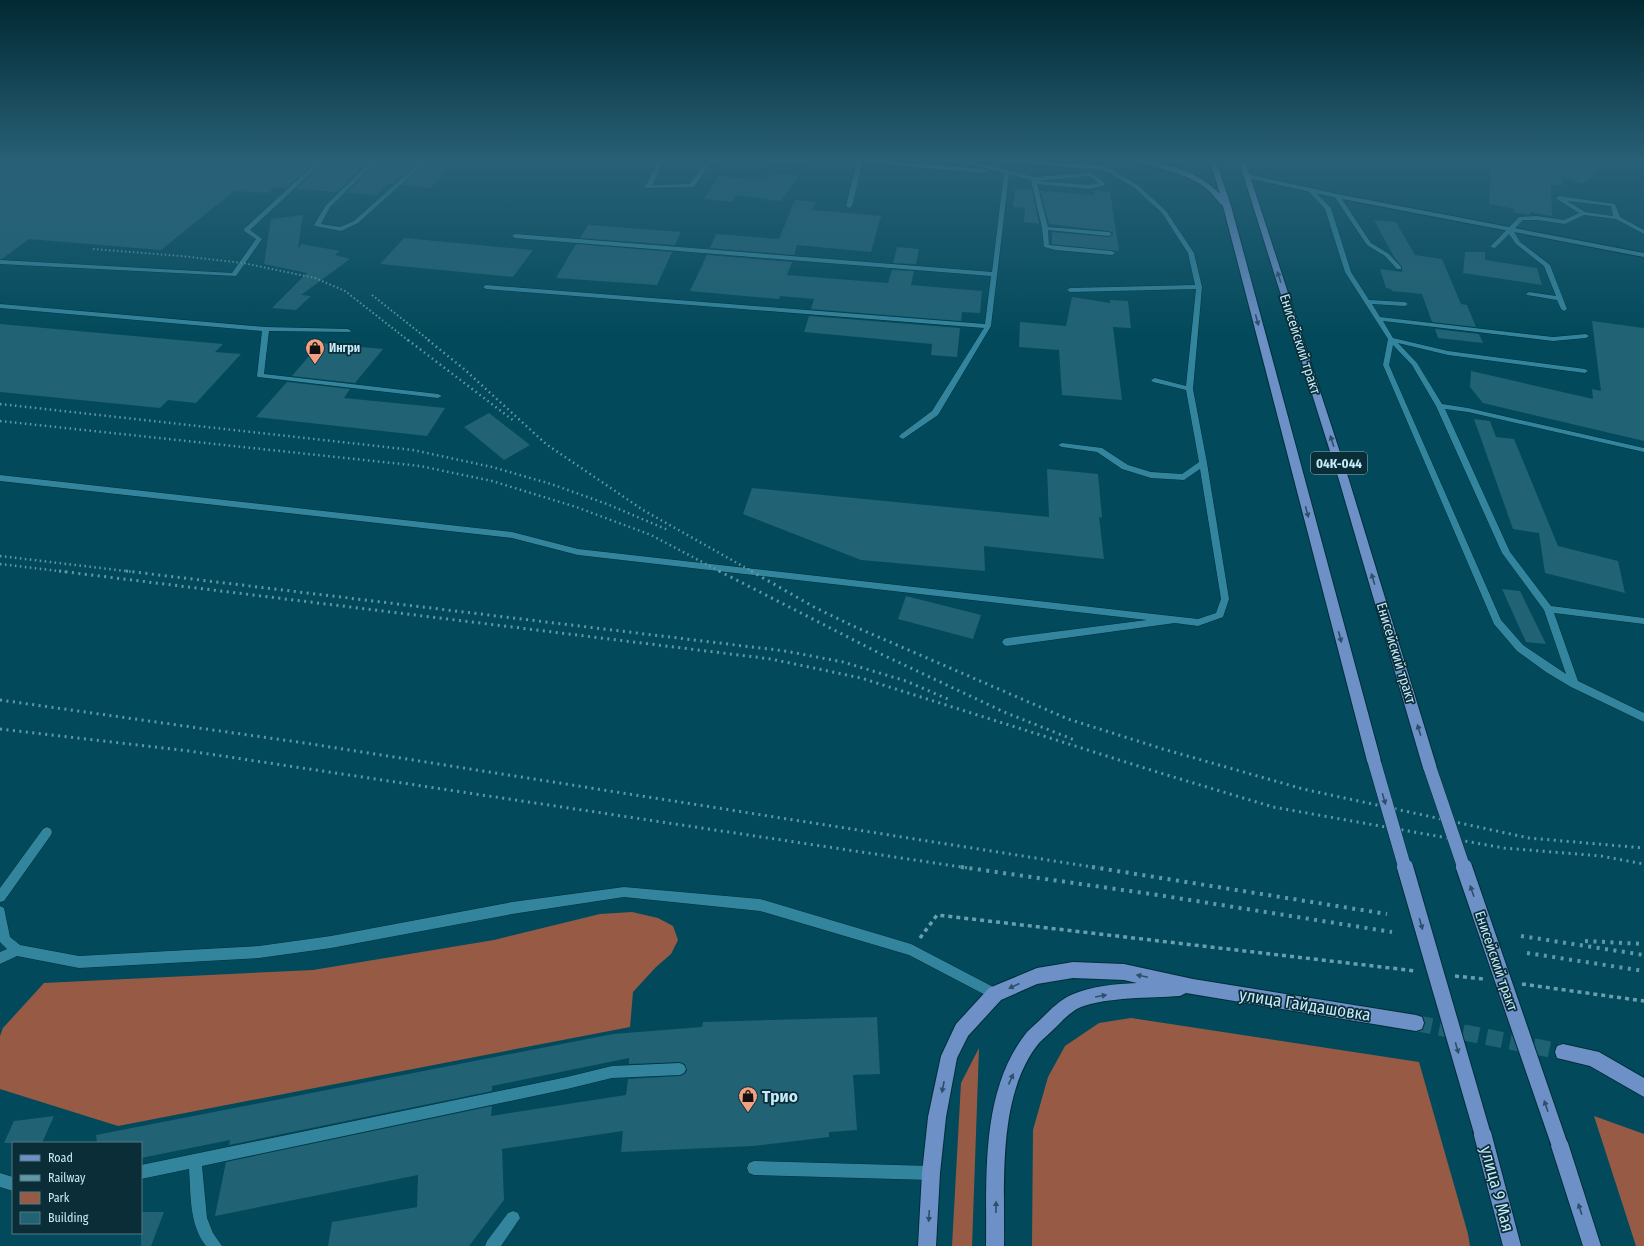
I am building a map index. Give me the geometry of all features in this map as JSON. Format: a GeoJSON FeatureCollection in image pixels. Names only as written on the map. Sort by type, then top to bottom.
{"type":"FeatureCollection","features":[{"type":"Feature","properties":{"kind":"main road","name":"улица 9 Мая"},"geometry":{"type":"LineString","coordinates":[[1230,219],[1374,761],[1482,1132],[1512,1246]]}},
{"type":"Feature","properties":{"kind":"main road","name":"Енисейский тракт"},"geometry":{"type":"LineString","coordinates":[[1260,219],[1344,480],[1430,768],[1559,1143],[1592,1246]]}},
{"type":"Feature","properties":{"kind":"main road"},"geometry":{"type":"LineString","coordinates":[[927,1246],[930,1173],[937,1117],[949,1056],[962,1030],[995,994],[1037,976],[1073,970],[1124,972],[1193,987]]}},
{"type":"Feature","properties":{"kind":"main road"},"geometry":{"type":"LineString","coordinates":[[995,1246],[997,1134],[1006,1089],[1024,1049],[1042,1026],[1077,1000],[1117,993],[1193,987]]}},
{"type":"Feature","properties":{"kind":"main road","name":"улица Гайдашовка"},"geometry":{"type":"LineString","coordinates":[[1193,987],[1416,1023]]}},
{"type":"Feature","properties":{"kind":"main road"},"geometry":{"type":"LineString","coordinates":[[1563,1052],[1593,1058],[1644,1088]]}},
{"type":"Feature","properties":{"kind":"street"},"geometry":{"type":"LineString","coordinates":[[1455,219],[1644,255]]}},
{"type":"Feature","properties":{"kind":"lane"},"geometry":{"type":"LineString","coordinates":[[0,262],[234,275],[259,239],[246,230],[258,219]]}},
{"type":"Feature","properties":{"kind":"lane"},"geometry":{"type":"LineString","coordinates":[[320,219],[317,225],[341,229],[359,219]]}},
{"type":"Feature","properties":{"kind":"lane"},"geometry":{"type":"LineString","coordinates":[[903,437],[935,413],[988,326],[1001,219]]}},
{"type":"Feature","properties":{"kind":"lane"},"geometry":{"type":"LineString","coordinates":[[1043,219],[1046,246],[1112,253]]}},
{"type":"Feature","properties":{"kind":"lane"},"geometry":{"type":"LineString","coordinates":[[0,478],[512,535],[578,552],[1198,623],[1220,615],[1225,599],[1203,463],[1189,389],[1198,287],[1191,253],[1169,219]]}},
{"type":"Feature","properties":{"kind":"lane"},"geometry":{"type":"LineString","coordinates":[[1331,219],[1348,272],[1392,339],[1416,364],[1440,406],[1506,553],[1548,609],[1574,684]]}},
{"type":"Feature","properties":{"kind":"lane"},"geometry":{"type":"LineString","coordinates":[[1352,219],[1369,244],[1387,255],[1399,268]]}},
{"type":"Feature","properties":{"kind":"lane"},"geometry":{"type":"LineString","coordinates":[[1493,247],[1520,219]]}},
{"type":"Feature","properties":{"kind":"lane"},"geometry":{"type":"LineString","coordinates":[[1545,219],[1565,222],[1571,219]]}},
{"type":"Feature","properties":{"kind":"lane"},"geometry":{"type":"LineString","coordinates":[[1619,219],[1644,232]]}},
{"type":"Feature","properties":{"kind":"lane"},"geometry":{"type":"LineString","coordinates":[[1045,228],[1109,234]]}},
{"type":"Feature","properties":{"kind":"lane"},"geometry":{"type":"LineString","coordinates":[[1510,230],[1518,243],[1547,265],[1564,309]]}},
{"type":"Feature","properties":{"kind":"lane"},"geometry":{"type":"LineString","coordinates":[[515,236],[994,274]]}},
{"type":"Feature","properties":{"kind":"lane"},"geometry":{"type":"LineString","coordinates":[[486,287],[988,326]]}},
{"type":"Feature","properties":{"kind":"lane"},"geometry":{"type":"LineString","coordinates":[[1070,290],[1198,287]]}},
{"type":"Feature","properties":{"kind":"lane"},"geometry":{"type":"LineString","coordinates":[[1529,294],[1560,298]]}},
{"type":"Feature","properties":{"kind":"lane"},"geometry":{"type":"LineString","coordinates":[[1368,302],[1405,304]]}},
{"type":"Feature","properties":{"kind":"lane"},"geometry":{"type":"LineString","coordinates":[[0,306],[266,329],[348,330]]}},
{"type":"Feature","properties":{"kind":"lane"},"geometry":{"type":"LineString","coordinates":[[1379,319],[1553,339],[1586,336]]}},
{"type":"Feature","properties":{"kind":"lane"},"geometry":{"type":"LineString","coordinates":[[266,329],[260,376],[438,396]]}},
{"type":"Feature","properties":{"kind":"lane"},"geometry":{"type":"LineString","coordinates":[[1392,339],[1448,353],[1585,371]]}},
{"type":"Feature","properties":{"kind":"lane"},"geometry":{"type":"LineString","coordinates":[[1392,339],[1386,365],[1498,622],[1519,647],[1545,666],[1574,684],[1644,718]]}},
{"type":"Feature","properties":{"kind":"lane"},"geometry":{"type":"LineString","coordinates":[[1155,380],[1189,389]]}},
{"type":"Feature","properties":{"kind":"lane"},"geometry":{"type":"LineString","coordinates":[[1440,406],[1468,410],[1644,450]]}},
{"type":"Feature","properties":{"kind":"lane"},"geometry":{"type":"LineString","coordinates":[[1062,445],[1099,450],[1125,467],[1151,475],[1184,477],[1203,463]]}},
{"type":"Feature","properties":{"kind":"lane"},"geometry":{"type":"LineString","coordinates":[[1548,609],[1644,621]]}},
{"type":"Feature","properties":{"kind":"lane"},"geometry":{"type":"LineString","coordinates":[[1007,642],[1175,620]]}},
{"type":"Feature","properties":{"kind":"lane"},"geometry":{"type":"LineString","coordinates":[[0,897],[47,832]]}},
{"type":"Feature","properties":{"kind":"lane"},"geometry":{"type":"LineString","coordinates":[[0,912],[5,940],[17,950],[79,962],[259,952],[331,942],[512,908],[624,892],[760,905],[911,950],[995,994]]}},
{"type":"Feature","properties":{"kind":"lane"},"geometry":{"type":"LineString","coordinates":[[0,958],[17,950]]}},
{"type":"Feature","properties":{"kind":"lane"},"geometry":{"type":"LineString","coordinates":[[142,1172],[559,1085],[612,1072],[680,1069]]}},
{"type":"Feature","properties":{"kind":"lane"},"geometry":{"type":"LineString","coordinates":[[195,1162],[201,1220],[204,1232],[216,1246]]}},
{"type":"Feature","properties":{"kind":"lane"},"geometry":{"type":"LineString","coordinates":[[754,1168],[930,1173]]}},
{"type":"Feature","properties":{"kind":"lane"},"geometry":{"type":"LineString","coordinates":[[0,1180],[12,1184]]}},
{"type":"Feature","properties":{"kind":"lane"},"geometry":{"type":"LineString","coordinates":[[492,1246],[513,1218]]}},
{"type":"Feature","properties":{"kind":"path"},"geometry":{"type":"LineString","coordinates":[[911,950],[937,915],[1424,972]]}},
{"type":"Feature","properties":{"kind":"path"},"geometry":{"type":"LineString","coordinates":[[1448,975],[1486,979]]}},
{"type":"Feature","properties":{"kind":"path"},"geometry":{"type":"LineString","coordinates":[[1517,983],[1644,1001]]}},
{"type":"Feature","properties":{"kind":"green space"},"geometry":{"type":"Polygon","coordinates":[[[632,912],[658,918],[673,926],[678,940],[671,954],[656,967],[633,992],[630,1027],[118,1126],[0,1089],[0,1036],[3,1028],[44,983],[313,970],[494,940],[600,914],[632,912]]]}},
{"type":"Feature","properties":{"kind":"green space"},"geometry":{"type":"Polygon","coordinates":[[[1131,1018],[1419,1062],[1468,1234],[1470,1246],[1032,1246],[1033,1130],[1048,1077],[1065,1046],[1099,1023],[1131,1018]]]}},
{"type":"Feature","properties":{"kind":"green space"},"geometry":{"type":"Polygon","coordinates":[[[979,1048],[972,1246],[952,1246],[961,1083],[979,1048]]]}},
{"type":"Feature","properties":{"kind":"green space"},"geometry":{"type":"Polygon","coordinates":[[[1594,1116],[1644,1134],[1644,1246],[1636,1246],[1594,1116]]]}},
{"type":"Feature","properties":{"kind":"building"},"geometry":{"type":"Polygon","coordinates":[[[0,219],[199,219],[161,250],[29,239],[0,259],[0,219]]]}},
{"type":"Feature","properties":{"kind":"building"},"geometry":{"type":"Polygon","coordinates":[[[271,219],[302,219],[298,248],[302,244],[340,251],[335,255],[350,259],[301,295],[311,296],[296,310],[272,308],[307,273],[264,264],[271,219]]]}},
{"type":"Feature","properties":{"kind":"building"},"geometry":{"type":"Polygon","coordinates":[[[787,219],[880,219],[871,252],[797,245],[794,255],[710,248],[716,234],[779,239],[787,219]]]}},
{"type":"Feature","properties":{"kind":"building"},"geometry":{"type":"Polygon","coordinates":[[[1024,219],[1038,219],[1039,224],[1024,222],[1024,219]]]}},
{"type":"Feature","properties":{"kind":"building"},"geometry":{"type":"Polygon","coordinates":[[[1048,219],[1114,219],[1119,251],[1052,244],[1052,232],[1109,237],[1113,235],[1113,233],[1109,231],[1049,224],[1048,219]]]}},
{"type":"Feature","properties":{"kind":"building"},"geometry":{"type":"Polygon","coordinates":[[[1374,220],[1396,222],[1415,255],[1442,259],[1461,304],[1467,305],[1476,327],[1432,322],[1422,294],[1392,291],[1391,289],[1386,288],[1380,269],[1402,272],[1402,267],[1394,257],[1374,220]]]}},
{"type":"Feature","properties":{"kind":"building"},"geometry":{"type":"Polygon","coordinates":[[[588,225],[681,232],[675,245],[580,238],[588,225]]]}},
{"type":"Feature","properties":{"kind":"building"},"geometry":{"type":"Polygon","coordinates":[[[404,238],[533,250],[513,277],[380,264],[404,238]]]}},
{"type":"Feature","properties":{"kind":"building"},"geometry":{"type":"Polygon","coordinates":[[[576,244],[672,252],[657,285],[556,278],[576,244]]]}},
{"type":"Feature","properties":{"kind":"building"},"geometry":{"type":"Polygon","coordinates":[[[897,247],[919,249],[916,264],[893,263],[897,247]]]}},
{"type":"Feature","properties":{"kind":"building"},"geometry":{"type":"Polygon","coordinates":[[[1465,252],[1485,252],[1485,260],[1537,268],[1542,285],[1463,273],[1465,252]]]}},
{"type":"Feature","properties":{"kind":"building"},"geometry":{"type":"Polygon","coordinates":[[[707,255],[792,262],[787,275],[888,283],[892,270],[914,271],[911,285],[982,291],[980,313],[962,312],[961,321],[811,309],[814,299],[780,296],[779,299],[690,291],[707,255]]]}},
{"type":"Feature","properties":{"kind":"building"},"geometry":{"type":"Polygon","coordinates":[[[1072,297],[1110,303],[1110,300],[1128,301],[1131,328],[1113,327],[1122,400],[1062,395],[1059,350],[1019,347],[1020,322],[1066,326],[1072,297]]]}},
{"type":"Feature","properties":{"kind":"building"},"geometry":{"type":"Polygon","coordinates":[[[809,316],[960,328],[957,357],[931,355],[932,344],[804,332],[809,316]]]}},
{"type":"Feature","properties":{"kind":"building"},"geometry":{"type":"Polygon","coordinates":[[[1592,321],[1644,328],[1644,441],[1483,403],[1470,387],[1471,371],[1593,399],[1592,389],[1601,391],[1592,321]]]}},
{"type":"Feature","properties":{"kind":"building"},"geometry":{"type":"Polygon","coordinates":[[[0,324],[223,344],[215,352],[241,354],[196,403],[168,400],[160,408],[0,392],[0,324]]]}},
{"type":"Feature","properties":{"kind":"building"},"geometry":{"type":"Polygon","coordinates":[[[1435,329],[1479,334],[1483,343],[1438,338],[1435,329]]]}},
{"type":"Feature","properties":{"kind":"building"},"geometry":{"type":"Polygon","coordinates":[[[320,343],[383,349],[355,383],[292,376],[320,343]]]}},
{"type":"Feature","properties":{"kind":"building"},"geometry":{"type":"Polygon","coordinates":[[[287,382],[350,389],[344,398],[445,408],[427,436],[256,417],[287,382]]]}},
{"type":"Feature","properties":{"kind":"building"},"geometry":{"type":"Polygon","coordinates":[[[489,413],[530,445],[504,460],[464,427],[489,413]]]}},
{"type":"Feature","properties":{"kind":"building"},"geometry":{"type":"Polygon","coordinates":[[[1474,419],[1490,421],[1496,437],[1514,439],[1558,546],[1618,561],[1625,593],[1545,573],[1539,533],[1513,529],[1474,419]]]}},
{"type":"Feature","properties":{"kind":"building"},"geometry":{"type":"Polygon","coordinates":[[[1047,469],[1098,474],[1102,518],[1099,517],[1104,559],[984,546],[985,571],[861,560],[743,514],[752,488],[1049,517],[1047,469]]]}},
{"type":"Feature","properties":{"kind":"building"},"geometry":{"type":"Polygon","coordinates":[[[1502,589],[1520,591],[1546,644],[1526,642],[1502,589]]]}},
{"type":"Feature","properties":{"kind":"building"},"geometry":{"type":"Polygon","coordinates":[[[906,596],[981,615],[973,639],[898,619],[906,596]]]}},
{"type":"Feature","properties":{"kind":"building"},"geometry":{"type":"Polygon","coordinates":[[[877,1017],[880,1074],[853,1075],[857,1130],[829,1132],[829,1137],[753,1146],[621,1152],[623,1131],[502,1149],[504,1200],[469,1246],[328,1246],[332,1222],[417,1207],[418,1175],[215,1216],[226,1162],[492,1106],[491,1116],[626,1095],[628,1079],[680,1076],[685,1074],[687,1070],[685,1064],[680,1062],[629,1064],[629,1058],[492,1086],[492,1091],[229,1145],[230,1140],[142,1158],[142,1142],[97,1142],[96,1135],[613,1034],[702,1027],[703,1022],[877,1017]]]}},
{"type":"Feature","properties":{"kind":"building"},"geometry":{"type":"Polygon","coordinates":[[[54,1116],[42,1142],[4,1143],[14,1121],[54,1116]]]}},
{"type":"Feature","properties":{"kind":"building"},"geometry":{"type":"Polygon","coordinates":[[[142,1212],[164,1212],[151,1246],[141,1246],[142,1212]]]}},
{"type":"Feature","properties":{"kind":"tunnel"},"geometry":{"type":"LineString","coordinates":[[1416,1023],[1563,1052]]}},
{"type":"Feature","properties":{"kind":"railway"},"geometry":{"type":"LineString","coordinates":[[93,249],[181,256],[243,263],[315,278],[345,291],[409,341]]}},
{"type":"Feature","properties":{"kind":"railway"},"geometry":{"type":"LineString","coordinates":[[372,295],[430,341]]}},
{"type":"Feature","properties":{"kind":"railway"},"geometry":{"type":"LineString","coordinates":[[408,340],[514,421]]}},
{"type":"Feature","properties":{"kind":"railway"},"geometry":{"type":"LineString","coordinates":[[428,340],[464,369],[546,444],[643,510],[753,572]]}},
{"type":"Feature","properties":{"kind":"railway"},"geometry":{"type":"LineString","coordinates":[[0,404],[413,450],[492,467],[551,484],[607,504],[668,530]]}},
{"type":"Feature","properties":{"kind":"railway"},"geometry":{"type":"LineString","coordinates":[[0,421],[420,466],[492,481],[576,507],[651,535],[721,572]]}},
{"type":"Feature","properties":{"kind":"railway"},"geometry":{"type":"LineString","coordinates":[[0,556],[134,572]]}},
{"type":"Feature","properties":{"kind":"railway"},"geometry":{"type":"LineString","coordinates":[[0,564],[67,572]]}},
{"type":"Feature","properties":{"kind":"railway"},"geometry":{"type":"LineString","coordinates":[[59,571],[771,659],[861,678],[1157,772],[1273,807],[1504,848],[1601,856],[1644,864]]}},
{"type":"Feature","properties":{"kind":"railway"},"geometry":{"type":"LineString","coordinates":[[126,571],[785,651],[843,662],[906,681],[950,700]]}},
{"type":"Feature","properties":{"kind":"railway"},"geometry":{"type":"LineString","coordinates":[[719,571],[881,654],[1004,712],[1077,741]]}},
{"type":"Feature","properties":{"kind":"railway"},"geometry":{"type":"LineString","coordinates":[[751,571],[814,607],[853,626],[1068,719],[1163,749],[1303,789],[1529,838],[1644,848]]}},
{"type":"Feature","properties":{"kind":"railway"},"geometry":{"type":"LineString","coordinates":[[0,700],[305,743],[1099,868]]}},
{"type":"Feature","properties":{"kind":"railway"},"geometry":{"type":"LineString","coordinates":[[0,729],[189,751],[967,868]]}},
{"type":"Feature","properties":{"kind":"railway"},"geometry":{"type":"LineString","coordinates":[[961,867],[967,868]]}},
{"type":"Feature","properties":{"kind":"railway"},"geometry":{"type":"LineString","coordinates":[[1092,867],[1387,914]]}},
{"type":"Feature","properties":{"kind":"railway"},"geometry":{"type":"LineString","coordinates":[[967,868],[1158,895],[1392,932]]}},
{"type":"Feature","properties":{"kind":"railway"},"geometry":{"type":"LineString","coordinates":[[1521,936],[1644,955]]}},
{"type":"Feature","properties":{"kind":"railway"},"geometry":{"type":"LineString","coordinates":[[1585,941],[1644,944]]}},
{"type":"Feature","properties":{"kind":"railway"},"geometry":{"type":"LineString","coordinates":[[1527,953],[1644,971]]}},
{"type":"Feature","properties":{"kind":"place","name":"Ингри"},"geometry":{"type":"Point","coordinates":[315,365]}},
{"type":"Feature","properties":{"kind":"place","name":"Трио"},"geometry":{"type":"Point","coordinates":[748,1113]}}]}
